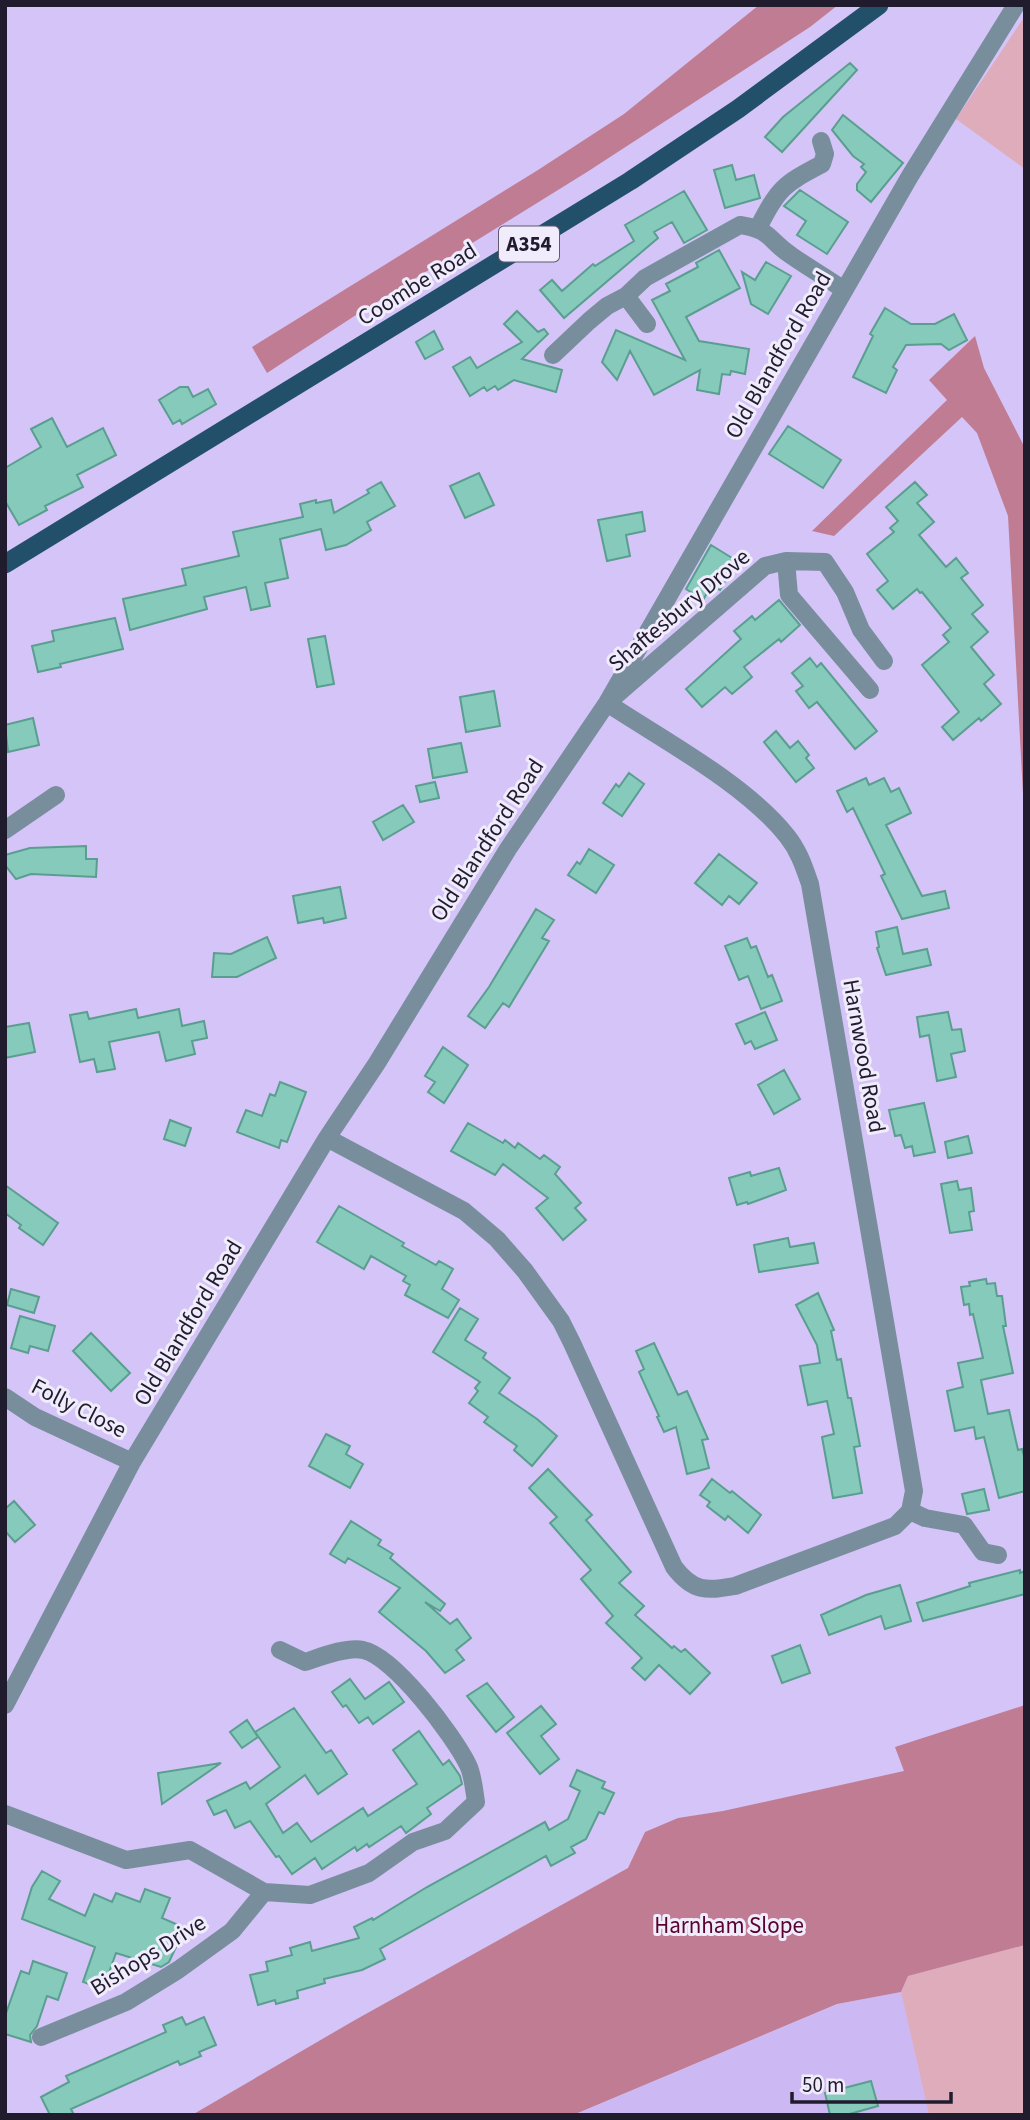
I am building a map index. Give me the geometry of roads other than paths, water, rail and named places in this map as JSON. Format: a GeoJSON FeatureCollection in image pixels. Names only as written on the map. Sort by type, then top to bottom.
{"type":"FeatureCollection","features":[{"type":"Feature","properties":{"kind":"highway","name":"Coombe Road"},"geometry":{"type":"LineString","coordinates":[[5,564],[630,181],[738,108],[879,5]]}},
{"type":"Feature","properties":{"kind":"street","name":"Old Blandford Road"},"geometry":{"type":"LineString","coordinates":[[5,1705],[132,1462],[327,1138],[377,1063],[508,849],[607,703],[910,176],[1016,5]]}},
{"type":"Feature","properties":{"kind":"street"},"geometry":{"type":"LineString","coordinates":[[758,228],[781,189],[789,181],[831,164],[821,141]]}},
{"type":"Feature","properties":{"kind":"street"},"geometry":{"type":"LineString","coordinates":[[554,355],[598,314],[626,296],[645,278],[740,225],[758,228],[767,233],[789,255],[844,290]]}},
{"type":"Feature","properties":{"kind":"street"},"geometry":{"type":"LineString","coordinates":[[626,296],[647,324]]}},
{"type":"Feature","properties":{"kind":"street","name":"Shaftesbury Drove"},"geometry":{"type":"LineString","coordinates":[[786,561],[789,596],[870,690]]}},
{"type":"Feature","properties":{"kind":"street","name":"Shaftesbury Drove"},"geometry":{"type":"LineString","coordinates":[[607,703],[765,566],[786,561],[825,562],[845,592],[861,630],[884,661]]}},
{"type":"Feature","properties":{"kind":"street","name":"Harnwood Road"},"geometry":{"type":"LineString","coordinates":[[607,703],[746,796],[788,837],[802,859],[810,884],[914,1491],[910,1511]]}},
{"type":"Feature","properties":{"kind":"street"},"geometry":{"type":"LineString","coordinates":[[5,830],[56,795]]}},
{"type":"Feature","properties":{"kind":"street"},"geometry":{"type":"LineString","coordinates":[[327,1138],[464,1211],[497,1240],[525,1271],[561,1321],[624,1452],[674,1567],[684,1580],[709,1591],[735,1586],[895,1526],[910,1511],[925,1518],[964,1525],[983,1552],[998,1555]]}},
{"type":"Feature","properties":{"kind":"street","name":"Folly Close"},"geometry":{"type":"LineString","coordinates":[[5,1397],[35,1417],[132,1462]]}},
{"type":"Feature","properties":{"kind":"street"},"geometry":{"type":"LineString","coordinates":[[5,1814],[126,1860],[190,1850],[264,1892],[310,1895],[369,1873],[413,1842],[446,1830],[476,1802],[468,1766],[427,1705],[394,1667],[363,1650],[328,1654],[305,1662],[281,1650]]}},
{"type":"Feature","properties":{"kind":"street","name":"Bishops Drive"},"geometry":{"type":"LineString","coordinates":[[41,2037],[126,2001],[178,1970],[232,1931],[264,1892]]}},
{"type":"Feature","properties":{"kind":"park label","name":"Harnham Slope"},"geometry":{"type":"Point","coordinates":[729,1925]}}]}
